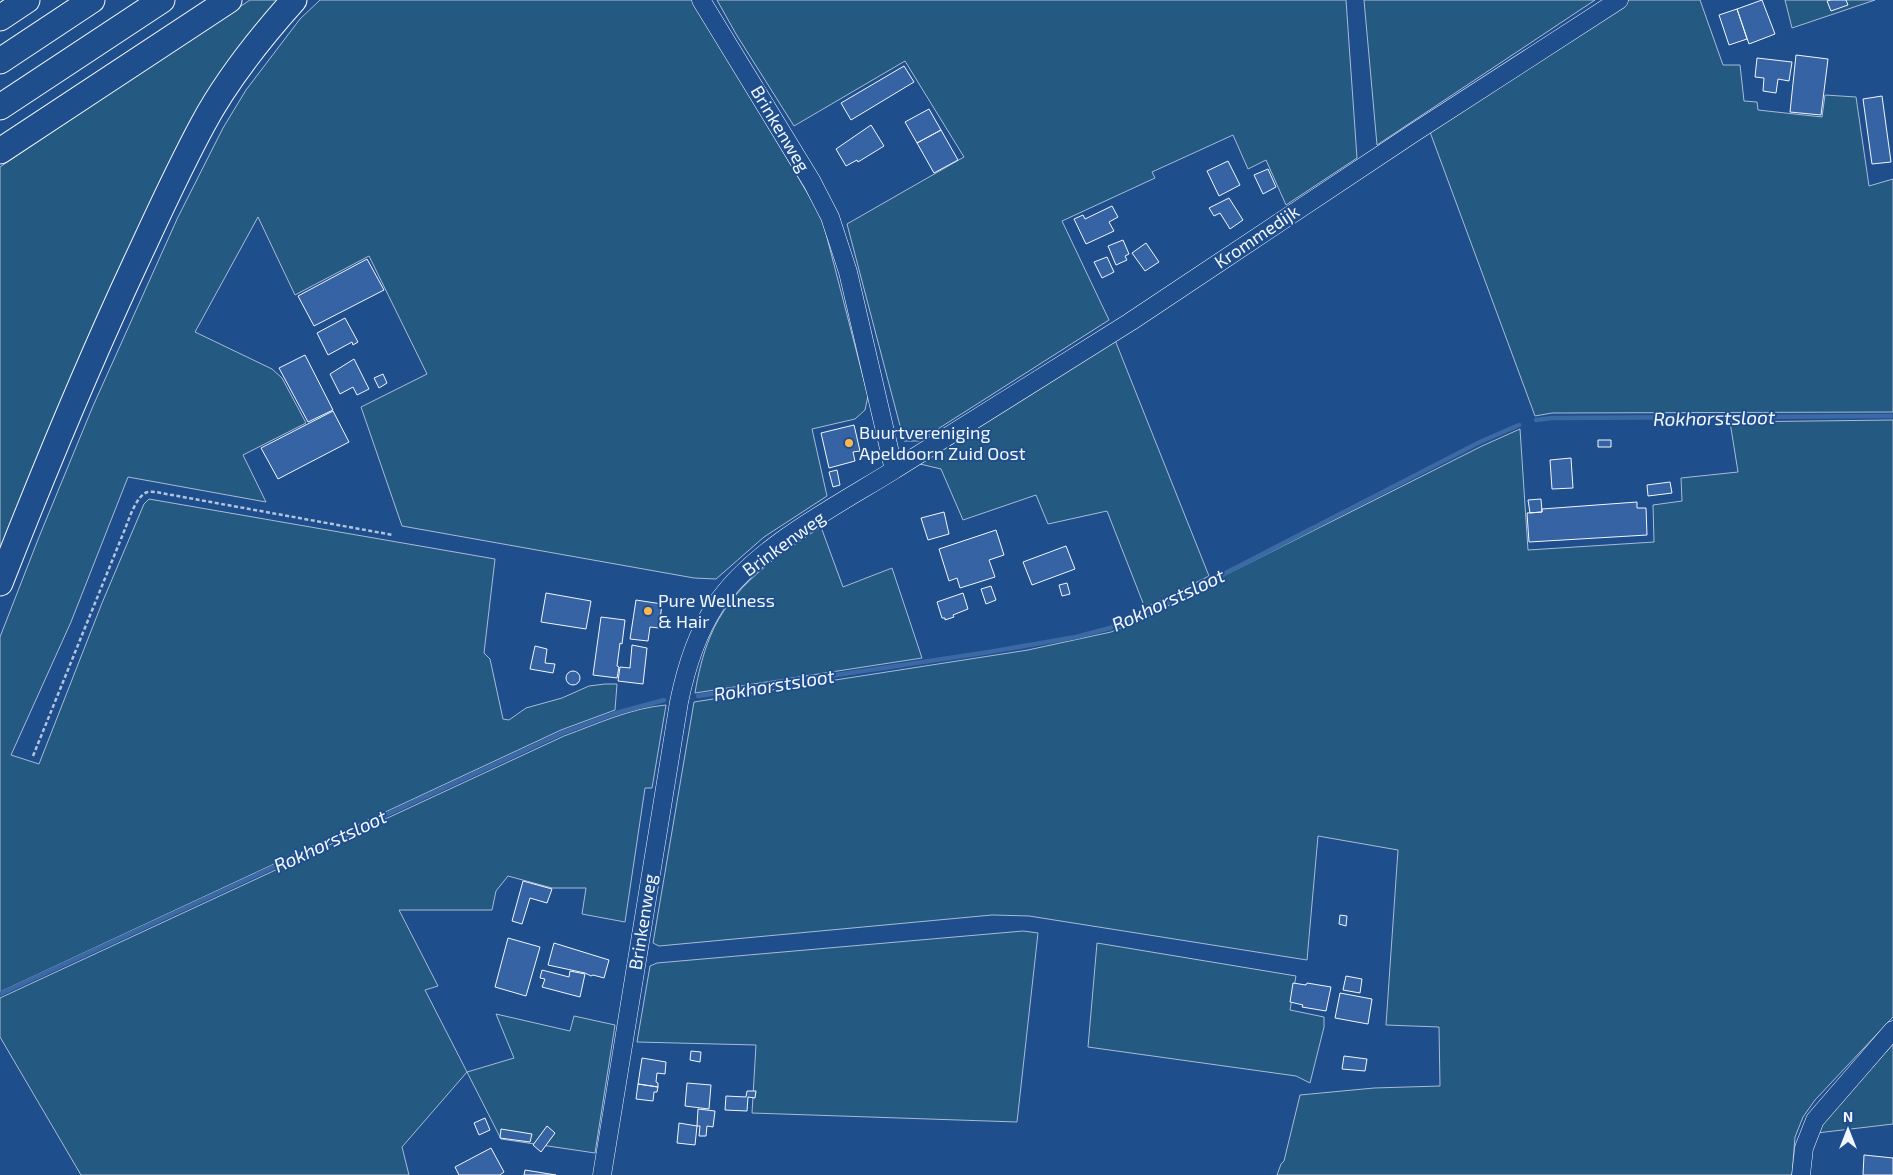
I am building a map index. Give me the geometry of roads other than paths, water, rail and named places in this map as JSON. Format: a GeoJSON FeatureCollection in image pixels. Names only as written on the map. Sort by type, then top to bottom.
{"type":"FeatureCollection","features":[{"type":"Feature","properties":{"kind":"highway"},"geometry":{"type":"LineString","coordinates":[[0,18],[27,0]]}},
{"type":"Feature","properties":{"kind":"highway"},"geometry":{"type":"LineString","coordinates":[[0,62],[92,0]]}},
{"type":"Feature","properties":{"kind":"highway"},"geometry":{"type":"LineString","coordinates":[[0,107],[162,0]]}},
{"type":"Feature","properties":{"kind":"highway"},"geometry":{"type":"LineString","coordinates":[[0,151],[229,0]]}},
{"type":"Feature","properties":{"kind":"highway"},"geometry":{"type":"LineString","coordinates":[[0,583],[69,413],[122,292],[179,170],[203,124],[229,81],[260,39],[294,0]]}},
{"type":"Feature","properties":{"kind":"street","name":"Brinkenweg"},"geometry":{"type":"LineString","coordinates":[[602,1175],[679,702],[686,669],[695,644],[715,605],[749,567],[788,536],[894,470],[848,272],[830,217],[812,182],[701,0]]}},
{"type":"Feature","properties":{"kind":"street","name":"Krommedijk"},"geometry":{"type":"LineString","coordinates":[[894,470],[1130,322],[1407,137],[1619,0]]}},
{"type":"Feature","properties":{"kind":"street"},"geometry":{"type":"LineString","coordinates":[[1800,1175],[1804,1148],[1815,1120],[1893,1030]]}},
{"type":"Feature","properties":{"kind":"waterway","name":"Rokhorstsloot"},"geometry":{"type":"LineString","coordinates":[[1536,420],[1552,418],[1893,416]]}},
{"type":"Feature","properties":{"kind":"waterway","name":"Rokhorstsloot"},"geometry":{"type":"LineString","coordinates":[[698,696],[989,652],[1076,637],[1110,628],[1179,597],[1480,442],[1519,425]]}},
{"type":"Feature","properties":{"kind":"waterway","name":"Rokhorstsloot"},"geometry":{"type":"LineString","coordinates":[[0,994],[562,733],[616,713],[664,700]]}},
{"type":"Feature","properties":{"kind":"place","name":"Buurtvereniging Apeldoorn Zuid Oost"},"geometry":{"type":"Point","coordinates":[849,443]}},
{"type":"Feature","properties":{"kind":"place","name":"Pure Wellness & Hair"},"geometry":{"type":"Point","coordinates":[648,611]}}]}
